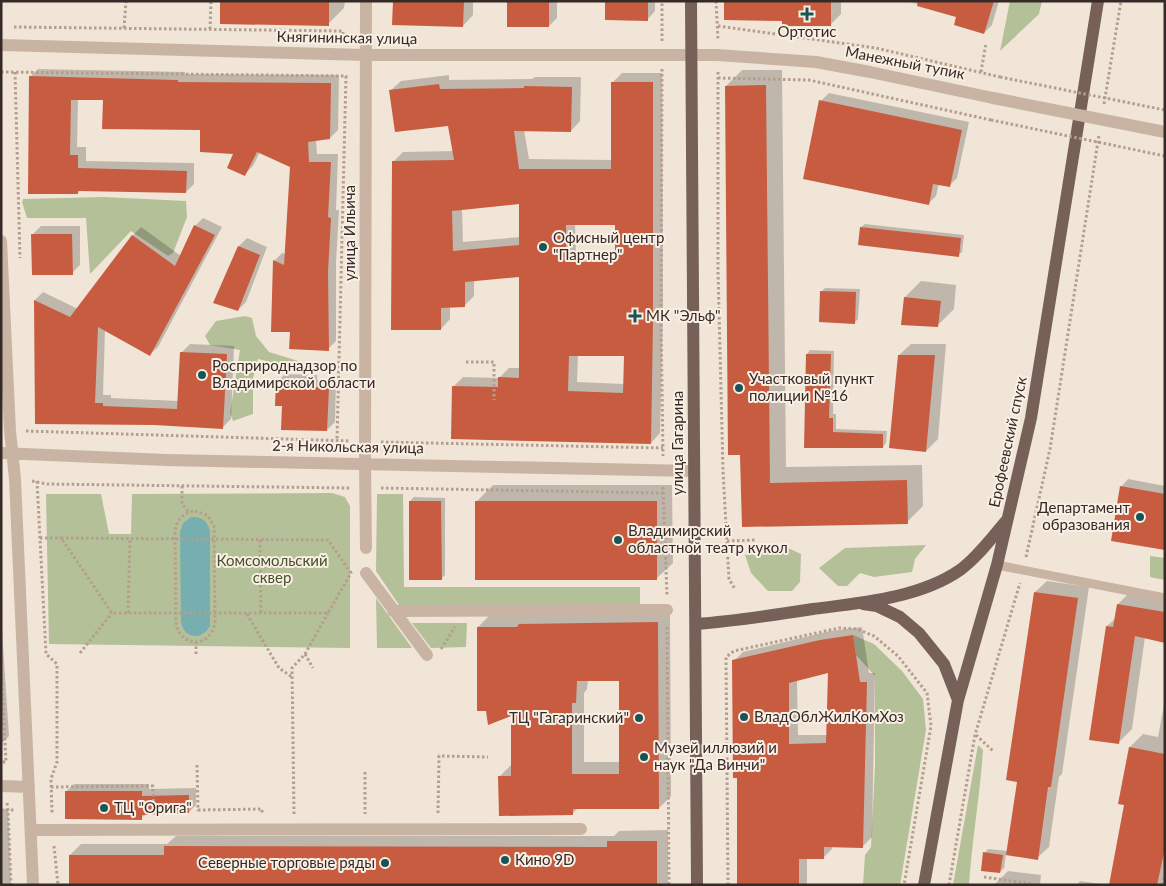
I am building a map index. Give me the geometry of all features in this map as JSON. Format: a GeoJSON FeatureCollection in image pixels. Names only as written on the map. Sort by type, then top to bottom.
{"type":"FeatureCollection","features":[{"type":"Feature","properties":{"kind":"main road","name":"улица Гагарина"},"geometry":{"type":"LineString","coordinates":[[691,1],[697,885]]}},
{"type":"Feature","properties":{"kind":"main road","name":"Ерофеевский спуск"},"geometry":{"type":"LineString","coordinates":[[924,885],[958,700],[997,565],[1031,418],[1098,1]]}},
{"type":"Feature","properties":{"kind":"main road"},"geometry":{"type":"LineString","coordinates":[[696,624],[735,621],[910,593],[960,570],[1009,518]]}},
{"type":"Feature","properties":{"kind":"main road"},"geometry":{"type":"LineString","coordinates":[[856,603],[877,606],[900,617],[918,633],[944,664],[958,700]]}},
{"type":"Feature","properties":{"kind":"street","name":"улица Ильича"},"geometry":{"type":"LineString","coordinates":[[366,1],[366,548]]}},
{"type":"Feature","properties":{"kind":"street","name":"Княгининская улица"},"geometry":{"type":"LineString","coordinates":[[1,45],[366,56],[691,54]]}},
{"type":"Feature","properties":{"kind":"street","name":"Манежный тупик"},"geometry":{"type":"LineString","coordinates":[[691,54],[816,62],[1165,132]]}},
{"type":"Feature","properties":{"kind":"street"},"geometry":{"type":"LineString","coordinates":[[1,241],[10,431],[7,453],[15,479],[33,885]]}},
{"type":"Feature","properties":{"kind":"street","name":"2-я Никольская улица"},"geometry":{"type":"LineString","coordinates":[[7,453],[112,458],[694,471]]}},
{"type":"Feature","properties":{"kind":"street"},"geometry":{"type":"LineString","coordinates":[[366,573],[393,611],[432,655]]}},
{"type":"Feature","properties":{"kind":"street"},"geometry":{"type":"LineString","coordinates":[[393,611],[667,610]]}},
{"type":"Feature","properties":{"kind":"street"},"geometry":{"type":"LineString","coordinates":[[1,786],[29,787]]}},
{"type":"Feature","properties":{"kind":"street"},"geometry":{"type":"LineString","coordinates":[[32,830],[582,829]]}},
{"type":"Feature","properties":{"kind":"lane"},"geometry":{"type":"LineString","coordinates":[[997,565],[1165,598]]}},
{"type":"Feature","properties":{"kind":"path"},"geometry":{"type":"LineString","coordinates":[[124,28],[126,1]]}},
{"type":"Feature","properties":{"kind":"path"},"geometry":{"type":"LineString","coordinates":[[210,29],[211,1]]}},
{"type":"Feature","properties":{"kind":"path"},"geometry":{"type":"LineString","coordinates":[[716,1],[718,26],[718,270],[723,471],[728,579],[735,589]]}},
{"type":"Feature","properties":{"kind":"path"},"geometry":{"type":"LineString","coordinates":[[1103,108],[1121,1]]}},
{"type":"Feature","properties":{"kind":"path"},"geometry":{"type":"LineString","coordinates":[[718,26],[876,48],[1000,77],[1165,110]]}},
{"type":"Feature","properties":{"kind":"path"},"geometry":{"type":"LineString","coordinates":[[8,27],[343,31],[346,76],[337,441]]}},
{"type":"Feature","properties":{"kind":"path"},"geometry":{"type":"LineString","coordinates":[[981,72],[986,43]]}},
{"type":"Feature","properties":{"kind":"path"},"geometry":{"type":"LineString","coordinates":[[1,72],[346,76]]}},
{"type":"Feature","properties":{"kind":"path"},"geometry":{"type":"LineString","coordinates":[[15,72],[21,264]]}},
{"type":"Feature","properties":{"kind":"path"},"geometry":{"type":"LineString","coordinates":[[718,78],[809,80],[1165,156]]}},
{"type":"Feature","properties":{"kind":"path"},"geometry":{"type":"LineString","coordinates":[[661,84],[662,470]]}},
{"type":"Feature","properties":{"kind":"path"},"geometry":{"type":"LineString","coordinates":[[950,885],[975,735],[1023,571],[1050,448],[1100,128]]}},
{"type":"Feature","properties":{"kind":"path"},"geometry":{"type":"LineString","coordinates":[[466,362],[494,362],[494,400]]}},
{"type":"Feature","properties":{"kind":"path"},"geometry":{"type":"LineString","coordinates":[[25,421],[25,431]]}},
{"type":"Feature","properties":{"kind":"path"},"geometry":{"type":"LineString","coordinates":[[10,431],[366,442],[662,448]]}},
{"type":"Feature","properties":{"kind":"path"},"geometry":{"type":"LineString","coordinates":[[15,479],[47,484],[663,493],[667,610],[669,885]]}},
{"type":"Feature","properties":{"kind":"path"},"geometry":{"type":"LineString","coordinates":[[37,481],[46,654],[57,664],[57,762],[51,779],[51,787],[52,830],[58,885]]}},
{"type":"Feature","properties":{"kind":"path"},"geometry":{"type":"LineString","coordinates":[[182,486],[182,504],[189,512]]}},
{"type":"Feature","properties":{"kind":"path"},"geometry":{"type":"LineString","coordinates":[[189,512],[201,512],[207,515],[214,526],[215,539],[214,629],[206,639],[196,642],[181,636],[176,625],[175,613],[176,526],[178,520],[189,512]]}},
{"type":"Feature","properties":{"kind":"path"},"geometry":{"type":"LineString","coordinates":[[40,538],[328,540],[352,573],[306,654],[292,668],[294,829]]}},
{"type":"Feature","properties":{"kind":"path"},"geometry":{"type":"LineString","coordinates":[[61,538],[112,613]]}},
{"type":"Feature","properties":{"kind":"path"},"geometry":{"type":"LineString","coordinates":[[128,613],[130,539]]}},
{"type":"Feature","properties":{"kind":"path"},"geometry":{"type":"LineString","coordinates":[[260,540],[261,613]]}},
{"type":"Feature","properties":{"kind":"path"},"geometry":{"type":"LineString","coordinates":[[726,541],[756,540]]}},
{"type":"Feature","properties":{"kind":"path"},"geometry":{"type":"LineString","coordinates":[[432,655],[468,611]]}},
{"type":"Feature","properties":{"kind":"path"},"geometry":{"type":"LineString","coordinates":[[112,613],[328,613]]}},
{"type":"Feature","properties":{"kind":"path"},"geometry":{"type":"LineString","coordinates":[[80,653],[112,613]]}},
{"type":"Feature","properties":{"kind":"path"},"geometry":{"type":"LineString","coordinates":[[247,613],[279,668],[292,677]]}},
{"type":"Feature","properties":{"kind":"path"},"geometry":{"type":"LineString","coordinates":[[728,885],[726,657],[734,650],[839,628],[857,629],[874,636],[898,656],[927,693],[931,726],[904,885]]}},
{"type":"Feature","properties":{"kind":"path"},"geometry":{"type":"LineString","coordinates":[[196,642],[196,654]]}},
{"type":"Feature","properties":{"kind":"path"},"geometry":{"type":"LineString","coordinates":[[306,654],[313,668]]}},
{"type":"Feature","properties":{"kind":"path"},"geometry":{"type":"LineString","coordinates":[[1,663],[6,762],[1,762]]}},
{"type":"Feature","properties":{"kind":"path"},"geometry":{"type":"LineString","coordinates":[[975,735],[993,751]]}},
{"type":"Feature","properties":{"kind":"path"},"geometry":{"type":"LineString","coordinates":[[438,829],[438,756],[488,757]]}},
{"type":"Feature","properties":{"kind":"path"},"geometry":{"type":"LineString","coordinates":[[197,765],[198,810],[250,809]]}},
{"type":"Feature","properties":{"kind":"path"},"geometry":{"type":"LineString","coordinates":[[365,772],[365,810]]}},
{"type":"Feature","properties":{"kind":"path"},"geometry":{"type":"LineString","coordinates":[[51,787],[154,786],[154,829]]}},
{"type":"Feature","properties":{"kind":"path"},"geometry":{"type":"LineString","coordinates":[[1,810],[8,810],[11,885]]}},
{"type":"Feature","properties":{"kind":"path"},"geometry":{"type":"LineString","coordinates":[[1162,885],[1165,874]]}},
{"type":"Feature","properties":{"kind":"path"},"geometry":{"type":"LineString","coordinates":[[984,877],[1035,884]]}},
{"type":"Feature","properties":{"kind":"green space"},"geometry":{"type":"Polygon","coordinates":[[[1010,1],[1042,1],[1039,14],[1000,51],[1010,1]]]}},
{"type":"Feature","properties":{"kind":"green space"},"geometry":{"type":"Polygon","coordinates":[[[104,197],[186,201],[187,217],[173,253],[168,256],[131,231],[90,274],[86,218],[27,218],[22,202],[23,199],[104,197]]]}},
{"type":"Feature","properties":{"kind":"green space"},"geometry":{"type":"Polygon","coordinates":[[[245,316],[252,318],[256,336],[269,352],[311,365],[309,370],[300,369],[258,359],[253,378],[253,414],[233,421],[230,413],[240,350],[210,345],[205,336],[216,321],[245,316]]]}},
{"type":"Feature","properties":{"kind":"green space","name":"Комсомольский сквер"},"geometry":{"type":"Polygon","coordinates":[[[332,493],[345,497],[350,506],[350,648],[49,644],[46,494],[101,494],[109,534],[131,534],[132,494],[332,493]]]}},
{"type":"Feature","properties":{"kind":"green space"},"geometry":{"type":"Polygon","coordinates":[[[377,494],[403,494],[404,587],[640,587],[640,605],[399,605],[376,571],[377,494]]]}},
{"type":"Feature","properties":{"kind":"green space"},"geometry":{"type":"Polygon","coordinates":[[[926,545],[915,559],[912,572],[874,577],[860,573],[847,586],[838,586],[819,568],[845,548],[926,545]]]}},
{"type":"Feature","properties":{"kind":"green space"},"geometry":{"type":"Polygon","coordinates":[[[788,548],[801,554],[800,582],[792,591],[768,591],[751,573],[745,555],[788,548]]]}},
{"type":"Feature","properties":{"kind":"green space"},"geometry":{"type":"Polygon","coordinates":[[[1150,556],[1165,558],[1165,580],[1150,577],[1150,556]]]}},
{"type":"Feature","properties":{"kind":"green space"},"geometry":{"type":"Polygon","coordinates":[[[376,598],[412,648],[377,648],[376,598]]]}},
{"type":"Feature","properties":{"kind":"green space"},"geometry":{"type":"Polygon","coordinates":[[[412,623],[467,623],[466,647],[431,648],[412,623]]]}},
{"type":"Feature","properties":{"kind":"green space"},"geometry":{"type":"Polygon","coordinates":[[[853,635],[874,644],[902,671],[923,699],[926,730],[900,885],[863,885],[865,855],[871,847],[875,765],[875,676],[856,655],[853,635]]]}},
{"type":"Feature","properties":{"kind":"green space"},"geometry":{"type":"Polygon","coordinates":[[[978,745],[983,750],[969,885],[953,885],[978,745]]]}},
{"type":"Feature","properties":{"kind":"water"},"geometry":{"type":"Polygon","coordinates":[[[191,517],[198,517],[204,520],[210,532],[210,626],[207,631],[198,636],[193,636],[185,631],[181,621],[180,532],[183,523],[191,517]]]}},
{"type":"Feature","properties":{"kind":"building"},"geometry":{"type":"Polygon","coordinates":[[[220,1],[329,1],[329,26],[220,24],[220,1]]]}},
{"type":"Feature","properties":{"kind":"building"},"geometry":{"type":"Polygon","coordinates":[[[393,1],[464,1],[463,27],[392,25],[393,1]]]}},
{"type":"Feature","properties":{"kind":"building"},"geometry":{"type":"Polygon","coordinates":[[[507,1],[549,1],[549,27],[507,27],[507,1]]]}},
{"type":"Feature","properties":{"kind":"building"},"geometry":{"type":"Polygon","coordinates":[[[605,1],[648,1],[648,21],[605,20],[605,1]]]}},
{"type":"Feature","properties":{"kind":"building"},"geometry":{"type":"Polygon","coordinates":[[[724,1],[831,1],[831,26],[782,26],[782,21],[724,20],[724,1]]]}},
{"type":"Feature","properties":{"kind":"building"},"geometry":{"type":"Polygon","coordinates":[[[918,1],[994,1],[984,34],[954,25],[956,17],[917,6],[918,1]]]}},
{"type":"Feature","properties":{"kind":"building"},"geometry":{"type":"Polygon","coordinates":[[[29,76],[178,80],[178,82],[331,83],[330,139],[308,142],[309,162],[331,162],[328,217],[331,218],[328,272],[329,351],[289,349],[290,332],[271,332],[273,260],[284,265],[290,167],[257,152],[245,176],[227,168],[233,154],[200,152],[200,130],[102,129],[103,100],[71,100],[70,155],[78,155],[78,168],[187,171],[186,193],[78,191],[78,194],[28,194],[29,76]]]}},
{"type":"Feature","properties":{"kind":"building"},"geometry":{"type":"Polygon","coordinates":[[[611,82],[653,82],[651,444],[451,439],[452,386],[498,387],[498,377],[519,378],[519,277],[465,282],[465,307],[441,308],[441,330],[391,330],[392,161],[454,160],[448,126],[395,132],[389,90],[439,84],[440,89],[524,88],[524,86],[572,87],[571,132],[514,131],[519,169],[611,169],[611,82]],[[519,204],[452,211],[453,251],[519,245],[519,204]],[[566,225],[566,262],[615,262],[615,225],[566,225]],[[569,356],[568,391],[623,393],[624,356],[569,356]]]}},
{"type":"Feature","properties":{"kind":"building"},"geometry":{"type":"Polygon","coordinates":[[[766,85],[770,483],[907,480],[908,524],[742,527],[740,455],[728,455],[725,86],[766,85]]]}},
{"type":"Feature","properties":{"kind":"building"},"geometry":{"type":"Polygon","coordinates":[[[819,100],[962,130],[950,187],[933,184],[929,205],[803,179],[819,100]]]}},
{"type":"Feature","properties":{"kind":"building"},"geometry":{"type":"Polygon","coordinates":[[[194,225],[215,235],[150,356],[98,327],[95,403],[103,403],[103,406],[177,409],[180,352],[227,354],[223,429],[154,425],[35,424],[34,300],[70,317],[132,235],[175,266],[194,225]]]}},
{"type":"Feature","properties":{"kind":"building"},"geometry":{"type":"Polygon","coordinates":[[[860,227],[961,238],[959,257],[858,245],[860,227]]]}},
{"type":"Feature","properties":{"kind":"building"},"geometry":{"type":"Polygon","coordinates":[[[31,234],[72,234],[73,275],[32,275],[31,234]]]}},
{"type":"Feature","properties":{"kind":"building"},"geometry":{"type":"Polygon","coordinates":[[[238,246],[260,255],[238,311],[213,303],[238,246]]]}},
{"type":"Feature","properties":{"kind":"building"},"geometry":{"type":"Polygon","coordinates":[[[820,291],[856,292],[855,324],[819,322],[820,291]]]}},
{"type":"Feature","properties":{"kind":"building"},"geometry":{"type":"Polygon","coordinates":[[[904,297],[941,301],[938,327],[901,325],[904,297]]]}},
{"type":"Feature","properties":{"kind":"building"},"geometry":{"type":"Polygon","coordinates":[[[806,354],[831,354],[829,418],[833,418],[833,432],[883,434],[883,448],[804,448],[806,354]]]}},
{"type":"Feature","properties":{"kind":"building"},"geometry":{"type":"Polygon","coordinates":[[[898,355],[935,355],[926,452],[889,448],[898,355]]]}},
{"type":"Feature","properties":{"kind":"building"},"geometry":{"type":"Polygon","coordinates":[[[276,381],[310,383],[310,387],[329,388],[327,431],[281,430],[282,406],[275,406],[276,381]]]}},
{"type":"Feature","properties":{"kind":"building","name":"Департамент образования"},"geometry":{"type":"Polygon","coordinates":[[[1120,486],[1165,494],[1165,550],[1111,541],[1120,486]]]}},
{"type":"Feature","properties":{"kind":"building"},"geometry":{"type":"Polygon","coordinates":[[[409,501],[441,501],[442,580],[409,580],[409,501]]]}},
{"type":"Feature","properties":{"kind":"building"},"geometry":{"type":"Polygon","coordinates":[[[475,501],[657,501],[657,580],[475,580],[475,501]]]}},
{"type":"Feature","properties":{"kind":"building"},"geometry":{"type":"Polygon","coordinates":[[[1034,592],[1078,598],[1051,787],[1048,787],[1038,860],[1006,855],[1017,782],[1006,780],[1034,592]]]}},
{"type":"Feature","properties":{"kind":"building"},"geometry":{"type":"Polygon","coordinates":[[[1117,604],[1165,612],[1165,643],[1135,636],[1119,744],[1089,740],[1106,626],[1113,627],[1117,604]]]}},
{"type":"Feature","properties":{"kind":"building"},"geometry":{"type":"Polygon","coordinates":[[[658,622],[659,809],[573,809],[573,815],[499,816],[498,776],[511,776],[511,716],[488,725],[486,711],[477,711],[477,627],[517,627],[519,624],[658,622]],[[577,681],[576,703],[572,703],[572,774],[619,774],[619,681],[577,681]]]}},
{"type":"Feature","properties":{"kind":"building"},"geometry":{"type":"Polygon","coordinates":[[[853,635],[860,682],[867,682],[863,848],[824,847],[824,859],[799,859],[799,885],[737,885],[737,778],[733,778],[732,660],[820,640],[853,635]],[[828,673],[789,683],[789,744],[826,743],[828,673]]]}},
{"type":"Feature","properties":{"kind":"building"},"geometry":{"type":"Polygon","coordinates":[[[1129,747],[1165,754],[1165,848],[1157,885],[1109,885],[1124,805],[1118,804],[1129,747]]]}},
{"type":"Feature","properties":{"kind":"building","name":"ТЦ \"Орига\""},"geometry":{"type":"Polygon","coordinates":[[[65,791],[142,791],[142,796],[189,795],[189,813],[142,815],[142,820],[65,819],[65,791]]]}},
{"type":"Feature","properties":{"kind":"building","name":"Северные торговые ряды"},"geometry":{"type":"Polygon","coordinates":[[[607,841],[657,841],[657,885],[69,885],[69,855],[164,855],[164,846],[607,847],[607,841]]]}},
{"type":"Feature","properties":{"kind":"building"},"geometry":{"type":"Polygon","coordinates":[[[983,852],[1003,855],[1000,873],[981,871],[983,852]]]}},
{"type":"Feature","properties":{"kind":"place","name":"Ортотис"},"geometry":{"type":"Point","coordinates":[807,14]}},
{"type":"Feature","properties":{"kind":"place","name":"Офисный центр \"Партнер\""},"geometry":{"type":"Point","coordinates":[543,247]}},
{"type":"Feature","properties":{"kind":"place","name":"МК \"Эльф\""},"geometry":{"type":"Point","coordinates":[635,316]}},
{"type":"Feature","properties":{"kind":"place","name":"Росприроднадзор по Владимирской области"},"geometry":{"type":"Point","coordinates":[202,375]}},
{"type":"Feature","properties":{"kind":"place","name":"Участковый пункт полиции №16"},"geometry":{"type":"Point","coordinates":[739,388]}},
{"type":"Feature","properties":{"kind":"place","name":"Департамент образования"},"geometry":{"type":"Point","coordinates":[1140,517]}},
{"type":"Feature","properties":{"kind":"place","name":"Владимирский областной театр кукол"},"geometry":{"type":"Point","coordinates":[618,540]}},
{"type":"Feature","properties":{"kind":"place","name":"ВладОблЖилКомХоз"},"geometry":{"type":"Point","coordinates":[744,717]}},
{"type":"Feature","properties":{"kind":"place","name":"ТЦ \"Гагаринский\""},"geometry":{"type":"Point","coordinates":[639,718]}},
{"type":"Feature","properties":{"kind":"place","name":"Музей иллюзий и наук \"Да Винчи\""},"geometry":{"type":"Point","coordinates":[644,757]}},
{"type":"Feature","properties":{"kind":"place","name":"ТЦ \"Орига\""},"geometry":{"type":"Point","coordinates":[104,808]}},
{"type":"Feature","properties":{"kind":"place","name":"Кино 9D"},"geometry":{"type":"Point","coordinates":[505,860]}},
{"type":"Feature","properties":{"kind":"place","name":"Северные торговые ряды"},"geometry":{"type":"Point","coordinates":[385,863]}}]}
